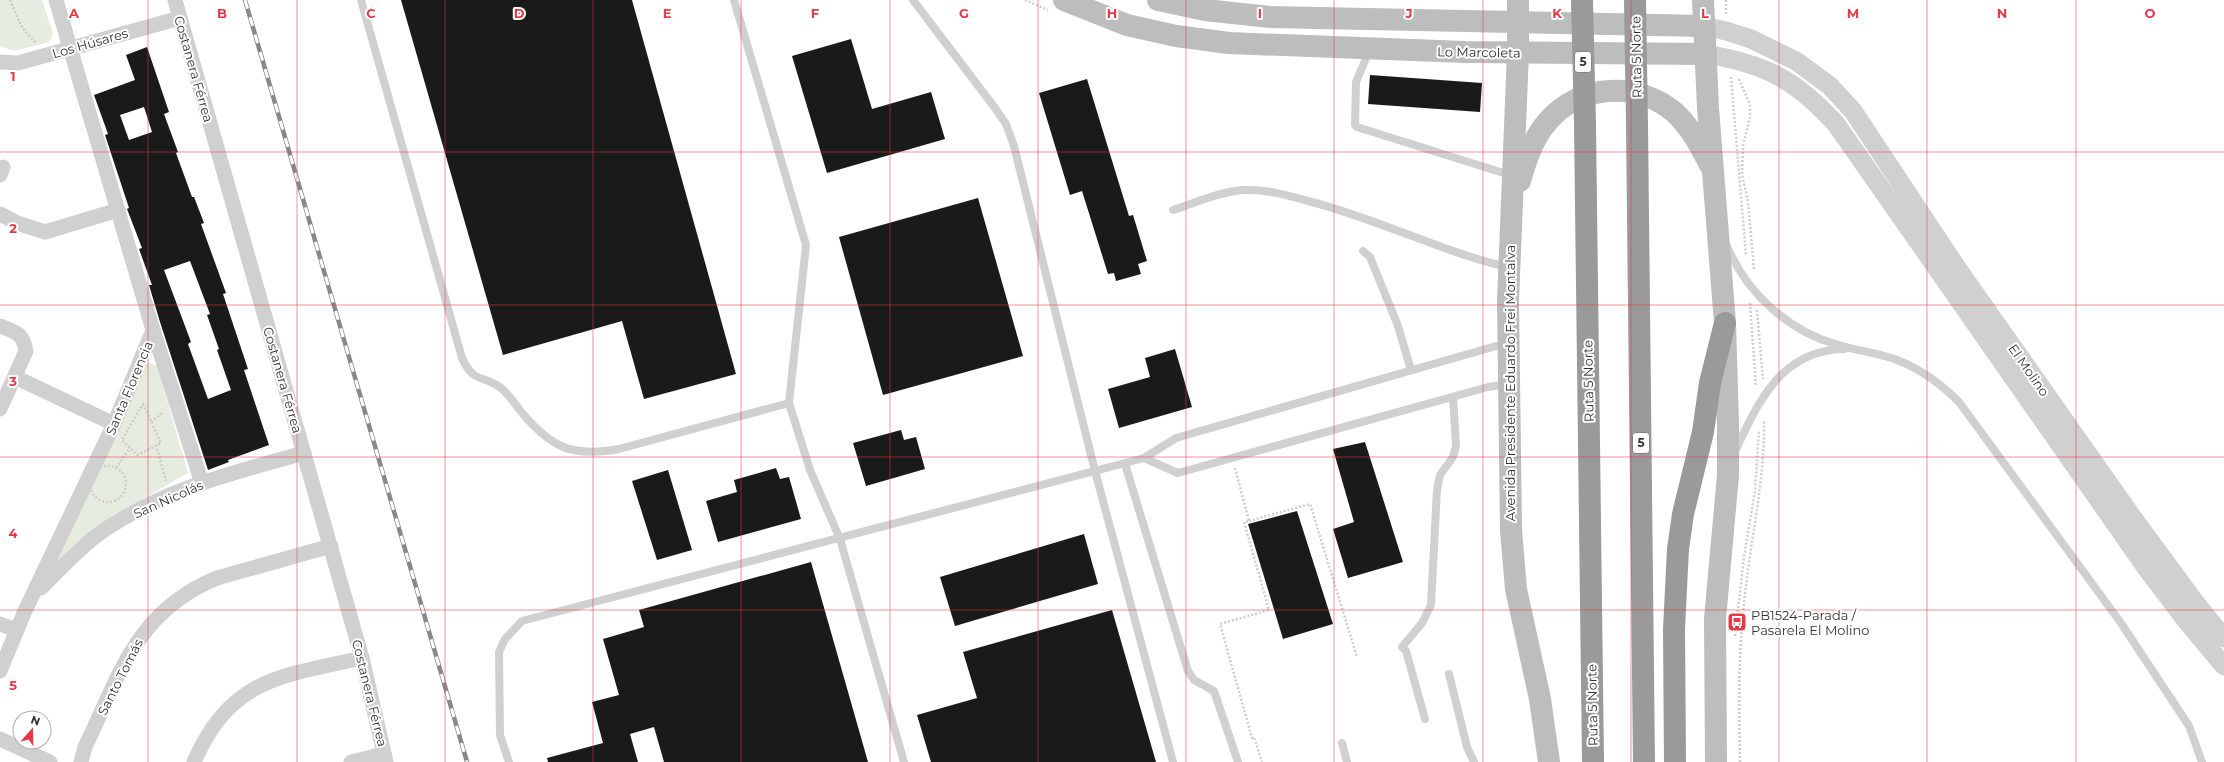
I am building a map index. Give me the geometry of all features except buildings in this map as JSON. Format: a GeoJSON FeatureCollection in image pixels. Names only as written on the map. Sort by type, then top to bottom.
{"type":"FeatureCollection","features":[{"type":"Feature","properties":{"kind":"highway","name":"Ruta 5 Norte"},"geometry":{"type":"LineString","coordinates":[[1582,0],[1593,762]]}},
{"type":"Feature","properties":{"kind":"highway","name":"Ruta 5 Norte"},"geometry":{"type":"LineString","coordinates":[[1635,0],[1638,124],[1644,762]]}},
{"type":"Feature","properties":{"kind":"highway"},"geometry":{"type":"LineString","coordinates":[[1675,762],[1674,629],[1678,549],[1683,514],[1702,432],[1710,383],[1725,323]]}},
{"type":"Feature","properties":{"kind":"main road","name":"Lo Marcoleta"},"geometry":{"type":"LineString","coordinates":[[1064,0],[1127,25],[1176,36],[1229,43],[1370,49],[1706,54]]}},
{"type":"Feature","properties":{"kind":"main road","name":"Avenida Presidente Eduardo Frei Montalva"},"geometry":{"type":"LineString","coordinates":[[1518,0],[1518,52],[1508,267],[1510,498],[1514,573],[1542,710],[1549,762]]}},
{"type":"Feature","properties":{"kind":"main road"},"geometry":{"type":"LineString","coordinates":[[1703,0],[1703,26],[1725,323],[1728,468],[1715,619],[1716,762]]}},
{"type":"Feature","properties":{"kind":"main road"},"geometry":{"type":"LineString","coordinates":[[1172,2],[1232,14],[1270,17],[1703,26]]}},
{"type":"Feature","properties":{"kind":"main road"},"geometry":{"type":"LineString","coordinates":[[1511,209],[1524,166],[1539,132],[1558,110],[1570,102],[1597,92],[1611,90],[1632,92],[1651,98],[1663,104],[1684,122],[1700,146],[1714,173]]}},
{"type":"Feature","properties":{"kind":"street","name":"Santa Florencia"},"geometry":{"type":"LineString","coordinates":[[0,671],[16,630],[114,424],[153,330],[56,0]]}},
{"type":"Feature","properties":{"kind":"street","name":"Costanera Férrea"},"geometry":{"type":"LineString","coordinates":[[175,0],[331,546],[362,658],[385,758]]}},
{"type":"Feature","properties":{"kind":"street","name":"Los Húsares"},"geometry":{"type":"LineString","coordinates":[[0,62],[18,64],[180,18]]}},
{"type":"Feature","properties":{"kind":"street","name":"El Molino"},"geometry":{"type":"LineString","coordinates":[[1703,26],[1726,31],[1776,50],[1807,68],[1842,98],[1861,121],[1957,268],[2133,518],[2224,638]]}},
{"type":"Feature","properties":{"kind":"street","name":"Lo Marcoleta"},"geometry":{"type":"LineString","coordinates":[[1706,54],[1752,64],[1791,84],[1823,110],[1836,124],[1860,159]]}},
{"type":"Feature","properties":{"kind":"street","name":"El Molino"},"geometry":{"type":"LineString","coordinates":[[1860,159],[2151,575],[2224,666]]}},
{"type":"Feature","properties":{"kind":"street"},"geometry":{"type":"LineString","coordinates":[[0,214],[17,223],[45,232],[118,210]]}},
{"type":"Feature","properties":{"kind":"street"},"geometry":{"type":"LineString","coordinates":[[0,326],[20,334],[25,341],[26,351],[0,410]]}},
{"type":"Feature","properties":{"kind":"street"},"geometry":{"type":"LineString","coordinates":[[153,330],[202,483]]}},
{"type":"Feature","properties":{"kind":"street"},"geometry":{"type":"LineString","coordinates":[[15,377],[114,424]]}},
{"type":"Feature","properties":{"kind":"street","name":"San Nicolás"},"geometry":{"type":"LineString","coordinates":[[33,596],[81,548],[98,535],[148,505],[202,483],[304,453]]}},
{"type":"Feature","properties":{"kind":"street","name":"Santo Tomás"},"geometry":{"type":"LineString","coordinates":[[81,762],[85,747],[135,644],[156,617],[170,605],[200,585],[217,578],[331,546]]}},
{"type":"Feature","properties":{"kind":"street"},"geometry":{"type":"LineString","coordinates":[[0,624],[16,630]]}},
{"type":"Feature","properties":{"kind":"street"},"geometry":{"type":"LineString","coordinates":[[194,762],[214,724],[224,711],[247,692],[285,675],[362,658]]}},
{"type":"Feature","properties":{"kind":"street"},"geometry":{"type":"LineString","coordinates":[[0,739],[50,762]]}},
{"type":"Feature","properties":{"kind":"street"},"geometry":{"type":"LineString","coordinates":[[351,762],[385,758]]}},
{"type":"Feature","properties":{"kind":"lane"},"geometry":{"type":"LineString","coordinates":[[361,0],[462,358],[467,370],[476,378],[502,388],[537,430],[552,443],[572,450],[594,454],[619,450],[789,403]]}},
{"type":"Feature","properties":{"kind":"lane"},"geometry":{"type":"LineString","coordinates":[[734,0],[806,245],[789,403],[810,470],[840,539],[904,762]]}},
{"type":"Feature","properties":{"kind":"lane"},"geometry":{"type":"LineString","coordinates":[[913,0],[994,108],[1009,132],[1014,146],[1095,471],[1173,762]]}},
{"type":"Feature","properties":{"kind":"lane"},"geometry":{"type":"LineString","coordinates":[[1370,49],[1356,82],[1355,125],[1357,127],[1512,176]]}},
{"type":"Feature","properties":{"kind":"lane"},"geometry":{"type":"LineString","coordinates":[[1173,210],[1215,196],[1243,190],[1276,193],[1329,206],[1476,258],[1508,267]]}},
{"type":"Feature","properties":{"kind":"lane"},"geometry":{"type":"LineString","coordinates":[[1718,220],[1723,237],[1738,269],[1752,288],[1772,309],[1786,320],[1817,338],[1851,349],[1882,355],[1912,367],[1945,388],[1968,412],[2121,623],[2185,719],[2202,762]]}},
{"type":"Feature","properties":{"kind":"lane"},"geometry":{"type":"LineString","coordinates":[[1363,251],[1370,257],[1398,326],[1411,370]]}},
{"type":"Feature","properties":{"kind":"lane"},"geometry":{"type":"LineString","coordinates":[[509,762],[500,735],[499,652],[505,639],[522,621],[1125,464],[1144,458],[1176,438],[1496,346],[1508,348]]}},
{"type":"Feature","properties":{"kind":"lane"},"geometry":{"type":"LineString","coordinates":[[1728,468],[1764,394],[1781,374],[1791,366],[1814,354],[1838,349],[1851,349]]}},
{"type":"Feature","properties":{"kind":"lane"},"geometry":{"type":"LineString","coordinates":[[1144,458],[1178,473],[1488,387],[1509,384]]}},
{"type":"Feature","properties":{"kind":"lane"},"geometry":{"type":"LineString","coordinates":[[1425,718],[1406,651],[1402,647],[1425,619],[1431,604],[1437,490],[1440,475],[1453,457],[1456,446],[1453,397]]}},
{"type":"Feature","properties":{"kind":"lane"},"geometry":{"type":"LineString","coordinates":[[1125,464],[1188,671],[1194,680],[1214,691],[1238,762]]}},
{"type":"Feature","properties":{"kind":"lane"},"geometry":{"type":"LineString","coordinates":[[1449,674],[1467,746],[1474,762]]}},
{"type":"Feature","properties":{"kind":"lane"},"geometry":{"type":"LineString","coordinates":[[1342,743],[1347,762]]}},
{"type":"Feature","properties":{"kind":"path"},"geometry":{"type":"LineString","coordinates":[[10,0],[15,17],[21,28],[49,55]]}},
{"type":"Feature","properties":{"kind":"path"},"geometry":{"type":"LineString","coordinates":[[143,404],[161,443],[156,445],[136,455],[122,440],[143,404]]}},
{"type":"Feature","properties":{"kind":"path"},"geometry":{"type":"LineString","coordinates":[[156,445],[170,495]]}},
{"type":"Feature","properties":{"kind":"path"},"geometry":{"type":"LineString","coordinates":[[116,468],[130,448]]}},
{"type":"Feature","properties":{"kind":"path"},"geometry":{"type":"LineString","coordinates":[[1232,458],[1249,521]]}},
{"type":"Feature","properties":{"kind":"path"},"geometry":{"type":"LineString","coordinates":[[104,466],[116,468],[124,475],[126,484],[125,491],[115,501],[100,501],[92,494],[90,488],[92,475],[104,466]]}},
{"type":"Feature","properties":{"kind":"path"},"geometry":{"type":"LineString","coordinates":[[1262,762],[1254,737],[1252,738],[1220,624],[1269,610],[1244,522],[1310,504],[1357,657]]}},
{"type":"Feature","properties":{"kind":"shaded area"},"geometry":{"type":"Polygon","coordinates":[[[0,0],[42,0],[53,34],[49,42],[14,51],[0,46],[0,0]]]}},
{"type":"Feature","properties":{"kind":"shaded area"},"geometry":{"type":"Polygon","coordinates":[[[143,360],[157,366],[188,473],[112,516],[48,576],[143,360]]]}},
{"type":"Feature","properties":{"kind":"railway"},"geometry":{"type":"LineString","coordinates":[[245,0],[467,762]]}},
{"type":"Feature","properties":{"kind":"place","name":"PB1524-Parada / Pasarela El Molino"},"geometry":{"type":"Point","coordinates":[1737,622]}}]}
